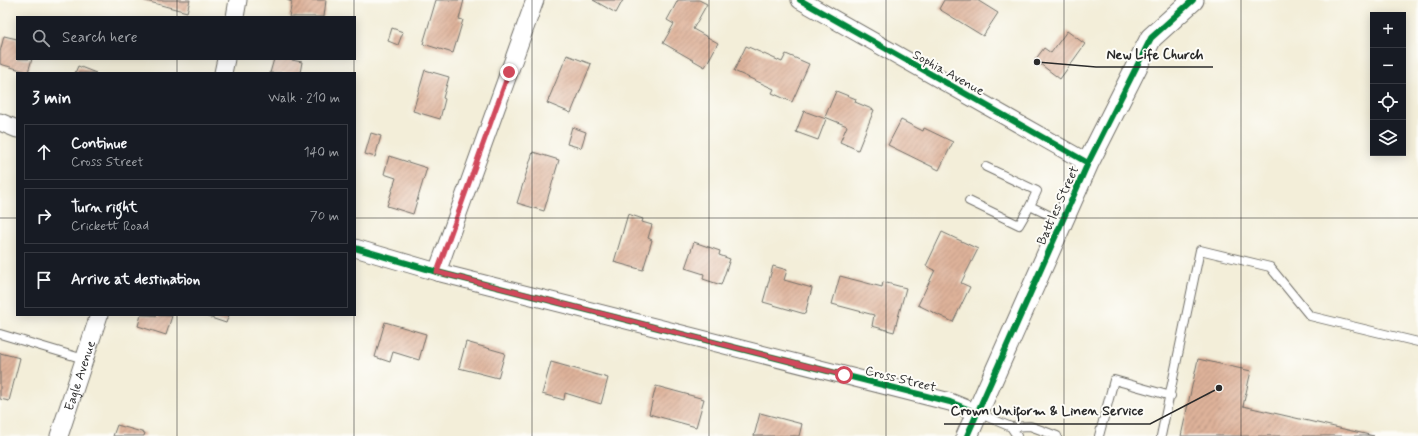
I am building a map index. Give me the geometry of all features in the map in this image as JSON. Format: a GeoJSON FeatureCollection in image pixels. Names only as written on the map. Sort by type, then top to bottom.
{"type":"FeatureCollection","features":[{"type":"Feature","properties":{"kind":"street"},"geometry":{"type":"LineString","coordinates":[[235,16],[238,0]]}},
{"type":"Feature","properties":{"kind":"street"},"geometry":{"type":"LineString","coordinates":[[437,272],[535,0]]}},
{"type":"Feature","properties":{"kind":"street","name":"Sophia Avenue"},"geometry":{"type":"LineString","coordinates":[[800,0],[1088,163]]}},
{"type":"Feature","properties":{"kind":"street","name":"Battles Street"},"geometry":{"type":"LineString","coordinates":[[967,436],[1088,163],[1151,38],[1193,0]]}},
{"type":"Feature","properties":{"kind":"street"},"geometry":{"type":"LineString","coordinates":[[223,72],[226,60]]}},
{"type":"Feature","properties":{"kind":"street"},"geometry":{"type":"LineString","coordinates":[[0,122],[16,129]]}},
{"type":"Feature","properties":{"kind":"street","name":"Cross Street"},"geometry":{"type":"LineString","coordinates":[[356,248],[437,272],[950,402],[976,413]]}},
{"type":"Feature","properties":{"kind":"street","name":"Eagle Avenue"},"geometry":{"type":"LineString","coordinates":[[59,436],[99,316]]}},
{"type":"Feature","properties":{"kind":"lane"},"geometry":{"type":"LineString","coordinates":[[969,201],[1019,225],[1030,206],[1037,191],[986,167]]}},
{"type":"Feature","properties":{"kind":"lane"},"geometry":{"type":"LineString","coordinates":[[1030,206],[1062,222]]}},
{"type":"Feature","properties":{"kind":"lane"},"geometry":{"type":"LineString","coordinates":[[1161,436],[1171,396],[1200,250],[1270,267],[1310,316],[1418,342]]}},
{"type":"Feature","properties":{"kind":"lane"},"geometry":{"type":"LineString","coordinates":[[0,334],[84,359]]}},
{"type":"Feature","properties":{"kind":"lane"},"geometry":{"type":"LineString","coordinates":[[1099,436],[1114,380],[1171,396]]}},
{"type":"Feature","properties":{"kind":"lane"},"geometry":{"type":"LineString","coordinates":[[976,413],[1011,427],[1030,426],[1057,436]]}},
{"type":"Feature","properties":{"kind":"lane"},"geometry":{"type":"LineString","coordinates":[[1011,427],[1017,436]]}},
{"type":"Feature","properties":{"kind":"building"},"geometry":{"type":"Polygon","coordinates":[[[142,0],[190,0],[187,12],[142,0]]]}},
{"type":"Feature","properties":{"kind":"building"},"geometry":{"type":"Polygon","coordinates":[[[287,0],[326,0],[324,16],[289,16],[292,2],[287,0]]]}},
{"type":"Feature","properties":{"kind":"building"},"geometry":{"type":"Polygon","coordinates":[[[436,0],[464,0],[459,19],[463,20],[453,53],[423,44],[436,0]]]}},
{"type":"Feature","properties":{"kind":"building"},"geometry":{"type":"Polygon","coordinates":[[[593,0],[623,0],[616,13],[593,0]]]}},
{"type":"Feature","properties":{"kind":"building"},"geometry":{"type":"Polygon","coordinates":[[[678,0],[699,0],[707,4],[693,29],[718,43],[705,67],[663,43],[674,24],[667,20],[678,0]]]}},
{"type":"Feature","properties":{"kind":"building"},"geometry":{"type":"Polygon","coordinates":[[[944,0],[977,0],[998,13],[983,36],[939,9],[944,0]]]}},
{"type":"Feature","properties":{"kind":"building"},"geometry":{"type":"Polygon","coordinates":[[[392,28],[403,32],[398,45],[388,41],[392,28]]]}},
{"type":"Feature","properties":{"kind":"building"},"geometry":{"type":"Polygon","coordinates":[[[1067,31],[1085,44],[1060,79],[1035,60],[1044,48],[1051,53],[1067,31]]]}},
{"type":"Feature","properties":{"kind":"building"},"geometry":{"type":"Polygon","coordinates":[[[4,36],[16,39],[16,60],[32,60],[28,72],[0,64],[0,52],[4,36]]]}},
{"type":"Feature","properties":{"kind":"building"},"geometry":{"type":"Polygon","coordinates":[[[746,46],[782,62],[786,54],[809,64],[792,102],[772,93],[774,89],[734,71],[746,46]]]}},
{"type":"Feature","properties":{"kind":"building"},"geometry":{"type":"Polygon","coordinates":[[[567,55],[591,64],[571,113],[547,103],[567,55]]]}},
{"type":"Feature","properties":{"kind":"building"},"geometry":{"type":"Polygon","coordinates":[[[274,60],[292,60],[302,62],[300,72],[270,72],[274,60]]]}},
{"type":"Feature","properties":{"kind":"building"},"geometry":{"type":"Polygon","coordinates":[[[78,66],[93,72],[75,72],[78,66]]]}},
{"type":"Feature","properties":{"kind":"building"},"geometry":{"type":"Polygon","coordinates":[[[425,70],[449,77],[443,98],[445,99],[440,119],[413,111],[425,70]]]}},
{"type":"Feature","properties":{"kind":"building"},"geometry":{"type":"Polygon","coordinates":[[[836,91],[856,99],[855,102],[874,110],[858,150],[840,142],[847,126],[825,117],[836,91]]]}},
{"type":"Feature","properties":{"kind":"building"},"geometry":{"type":"Polygon","coordinates":[[[804,111],[826,119],[818,140],[796,132],[804,111]]]}},
{"type":"Feature","properties":{"kind":"building"},"geometry":{"type":"Polygon","coordinates":[[[901,120],[923,131],[924,128],[953,142],[939,170],[888,145],[901,120]]]}},
{"type":"Feature","properties":{"kind":"building"},"geometry":{"type":"Polygon","coordinates":[[[572,127],[586,132],[581,148],[567,144],[572,127]]]}},
{"type":"Feature","properties":{"kind":"building"},"geometry":{"type":"Polygon","coordinates":[[[371,133],[381,136],[375,157],[365,154],[371,133]]]}},
{"type":"Feature","properties":{"kind":"building"},"geometry":{"type":"Polygon","coordinates":[[[533,152],[559,160],[544,211],[517,203],[533,152]]]}},
{"type":"Feature","properties":{"kind":"building"},"geometry":{"type":"Polygon","coordinates":[[[389,156],[427,168],[413,214],[387,206],[396,178],[384,174],[389,156]]]}},
{"type":"Feature","properties":{"kind":"building"},"geometry":{"type":"Polygon","coordinates":[[[628,214],[643,219],[642,222],[652,225],[648,238],[652,240],[643,270],[614,262],[628,214]]]}},
{"type":"Feature","properties":{"kind":"building"},"geometry":{"type":"Polygon","coordinates":[[[942,232],[978,249],[961,283],[970,287],[953,322],[918,305],[935,270],[926,266],[942,232]]]}},
{"type":"Feature","properties":{"kind":"building"},"geometry":{"type":"Polygon","coordinates":[[[694,242],[720,251],[719,255],[730,259],[721,285],[703,279],[704,274],[685,268],[694,242]]]}},
{"type":"Feature","properties":{"kind":"building"},"geometry":{"type":"Polygon","coordinates":[[[773,266],[787,270],[784,280],[812,288],[805,314],[763,302],[773,266]]]}},
{"type":"Feature","properties":{"kind":"building"},"geometry":{"type":"Polygon","coordinates":[[[840,276],[882,287],[883,282],[906,288],[894,332],[872,326],[874,315],[832,304],[840,276]]]}},
{"type":"Feature","properties":{"kind":"building"},"geometry":{"type":"Polygon","coordinates":[[[141,316],[172,316],[166,335],[138,326],[141,316]]]}},
{"type":"Feature","properties":{"kind":"building"},"geometry":{"type":"Polygon","coordinates":[[[205,316],[229,316],[226,323],[205,316]]]}},
{"type":"Feature","properties":{"kind":"building"},"geometry":{"type":"Polygon","coordinates":[[[385,322],[426,334],[419,360],[393,352],[390,362],[375,357],[385,322]]]}},
{"type":"Feature","properties":{"kind":"building"},"geometry":{"type":"Polygon","coordinates":[[[466,342],[505,353],[498,378],[459,368],[466,342]]]}},
{"type":"Feature","properties":{"kind":"building"},"geometry":{"type":"Polygon","coordinates":[[[0,353],[20,358],[9,401],[0,399],[0,353]]]}},
{"type":"Feature","properties":{"kind":"building"},"geometry":{"type":"Polygon","coordinates":[[[1198,359],[1251,371],[1243,406],[1374,436],[1181,436],[1198,359]]]}},
{"type":"Feature","properties":{"kind":"building"},"geometry":{"type":"Polygon","coordinates":[[[551,362],[608,378],[601,404],[565,393],[564,400],[542,394],[551,362]]]}},
{"type":"Feature","properties":{"kind":"building"},"geometry":{"type":"Polygon","coordinates":[[[656,386],[704,399],[696,427],[649,414],[656,386]]]}},
{"type":"Feature","properties":{"kind":"building"},"geometry":{"type":"Polygon","coordinates":[[[760,413],[802,424],[799,436],[754,436],[760,413]]]}},
{"type":"Feature","properties":{"kind":"building"},"geometry":{"type":"Polygon","coordinates":[[[117,425],[145,433],[144,436],[113,436],[117,425]]]}},
{"type":"Feature","properties":{"kind":"cycle path"},"geometry":{"type":"LineString","coordinates":[[800,0],[1088,163]]}},
{"type":"Feature","properties":{"kind":"cycle path"},"geometry":{"type":"LineString","coordinates":[[967,436],[1088,163],[1151,38],[1193,0]]}},
{"type":"Feature","properties":{"kind":"cycle path"},"geometry":{"type":"LineString","coordinates":[[356,248],[437,272],[950,402],[977,413]]}},
{"type":"Feature","properties":{"kind":"place","name":"New Life Church"},"geometry":{"type":"Point","coordinates":[1037,62]}},
{"type":"Feature","properties":{"kind":"place","name":"Crown Uniform & Linen Service"},"geometry":{"type":"Point","coordinates":[1219,388]}},
{"type":"Feature","properties":{"kind":"route"},"geometry":{"type":"LineString","coordinates":[[509,72],[437,272],[844,375]]}}]}
